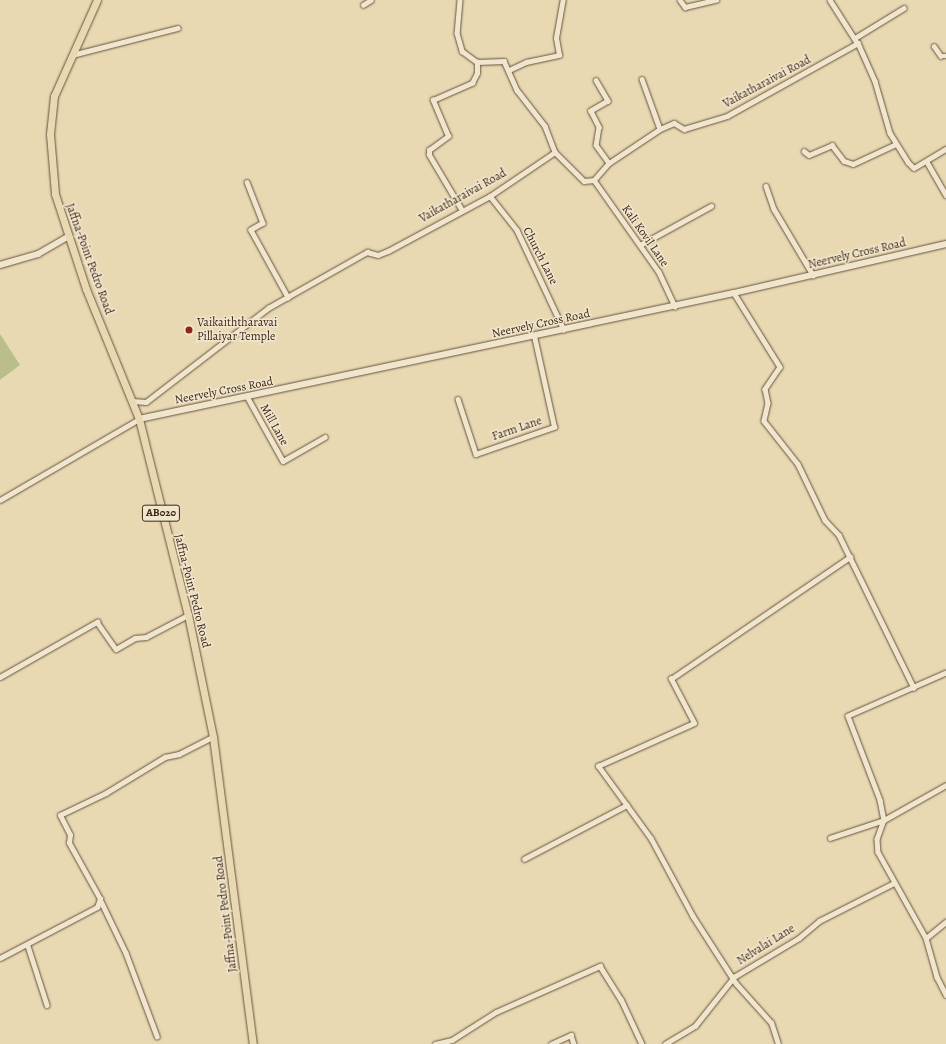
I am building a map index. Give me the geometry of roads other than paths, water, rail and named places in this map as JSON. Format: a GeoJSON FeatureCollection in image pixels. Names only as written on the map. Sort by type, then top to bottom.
{"type":"FeatureCollection","features":[{"type":"Feature","properties":{"kind":"main road","name":"Jaffna-Point Pedro Road"},"geometry":{"type":"LineString","coordinates":[[97,0],[54,96],[50,134],[55,194],[68,237],[139,419],[188,615],[213,737],[253,1044]]}},
{"type":"Feature","properties":{"kind":"street"},"geometry":{"type":"LineString","coordinates":[[363,5],[371,0]]}},
{"type":"Feature","properties":{"kind":"street"},"geometry":{"type":"LineString","coordinates":[[460,0],[457,32],[462,51],[476,62],[504,62],[517,90],[545,126],[555,152],[584,181],[594,180]]}},
{"type":"Feature","properties":{"kind":"street"},"geometry":{"type":"LineString","coordinates":[[509,70],[526,62],[559,55],[556,38],[563,0]]}},
{"type":"Feature","properties":{"kind":"street"},"geometry":{"type":"LineString","coordinates":[[680,0],[685,7],[716,0]]}},
{"type":"Feature","properties":{"kind":"street"},"geometry":{"type":"LineString","coordinates":[[830,0],[858,43],[896,144],[914,168],[927,162],[946,149]]}},
{"type":"Feature","properties":{"kind":"street"},"geometry":{"type":"LineString","coordinates":[[855,38],[904,8]]}},
{"type":"Feature","properties":{"kind":"street"},"geometry":{"type":"LineString","coordinates":[[72,55],[178,28]]}},
{"type":"Feature","properties":{"kind":"street","name":"Vaikatharaivai Road"},"geometry":{"type":"LineString","coordinates":[[594,180],[609,163],[660,129],[674,123],[684,129],[696,127],[727,116],[858,43]]}},
{"type":"Feature","properties":{"kind":"street"},"geometry":{"type":"LineString","coordinates":[[934,46],[941,56],[946,56]]}},
{"type":"Feature","properties":{"kind":"street"},"geometry":{"type":"LineString","coordinates":[[461,209],[428,155],[429,150],[448,136],[433,100],[472,83],[478,73],[476,62]]}},
{"type":"Feature","properties":{"kind":"street"},"geometry":{"type":"LineString","coordinates":[[642,79],[660,129]]}},
{"type":"Feature","properties":{"kind":"street"},"geometry":{"type":"LineString","coordinates":[[596,80],[608,101],[591,112],[599,127],[596,145],[609,163]]}},
{"type":"Feature","properties":{"kind":"street"},"geometry":{"type":"LineString","coordinates":[[804,151],[809,156],[832,145],[844,161],[853,164],[896,144]]}},
{"type":"Feature","properties":{"kind":"street","name":"Vaikatharaivai Road"},"geometry":{"type":"LineString","coordinates":[[133,402],[146,402],[268,308],[367,252],[378,255],[388,251],[461,209],[490,196],[555,152]]}},
{"type":"Feature","properties":{"kind":"street"},"geometry":{"type":"LineString","coordinates":[[927,162],[946,195]]}},
{"type":"Feature","properties":{"kind":"street","name":"Kali Kovil Lane"},"geometry":{"type":"LineString","coordinates":[[594,180],[640,245],[675,306]]}},
{"type":"Feature","properties":{"kind":"street"},"geometry":{"type":"LineString","coordinates":[[246,182],[263,223],[251,230],[288,297]]}},
{"type":"Feature","properties":{"kind":"street"},"geometry":{"type":"LineString","coordinates":[[766,186],[774,209],[813,275]]}},
{"type":"Feature","properties":{"kind":"street","name":"Church Lane"},"geometry":{"type":"LineString","coordinates":[[490,196],[519,235],[564,330]]}},
{"type":"Feature","properties":{"kind":"street"},"geometry":{"type":"LineString","coordinates":[[640,245],[711,206]]}},
{"type":"Feature","properties":{"kind":"street"},"geometry":{"type":"LineString","coordinates":[[0,264],[38,254],[68,237]]}},
{"type":"Feature","properties":{"kind":"street","name":"Neervely Cross Road"},"geometry":{"type":"LineString","coordinates":[[139,419],[248,398],[675,306],[946,244]]}},
{"type":"Feature","properties":{"kind":"street"},"geometry":{"type":"LineString","coordinates":[[734,293],[780,366],[766,389],[768,403],[764,421],[798,464],[825,520],[839,535],[914,688]]}},
{"type":"Feature","properties":{"kind":"street","name":"Farm Lane"},"geometry":{"type":"LineString","coordinates":[[458,399],[476,454],[554,427],[534,336]]}},
{"type":"Feature","properties":{"kind":"street","name":"Mill Lane"},"geometry":{"type":"LineString","coordinates":[[248,398],[283,461],[325,437]]}},
{"type":"Feature","properties":{"kind":"street"},"geometry":{"type":"LineString","coordinates":[[0,500],[139,419]]}},
{"type":"Feature","properties":{"kind":"street"},"geometry":{"type":"LineString","coordinates":[[778,1044],[771,1023],[736,984],[734,977],[692,917],[651,839],[598,766],[694,723],[671,679],[850,557]]}},
{"type":"Feature","properties":{"kind":"street"},"geometry":{"type":"LineString","coordinates":[[0,677],[97,622],[116,649],[135,638],[146,638],[188,615]]}},
{"type":"Feature","properties":{"kind":"street"},"geometry":{"type":"LineString","coordinates":[[946,672],[914,688],[848,716],[884,820],[877,839],[878,852],[926,938],[936,976],[946,995]]}},
{"type":"Feature","properties":{"kind":"street"},"geometry":{"type":"LineString","coordinates":[[157,1036],[126,953],[100,899],[69,843],[70,835],[60,815],[106,793],[165,757],[179,754],[213,737]]}},
{"type":"Feature","properties":{"kind":"street"},"geometry":{"type":"LineString","coordinates":[[830,838],[884,820],[946,785]]}},
{"type":"Feature","properties":{"kind":"street"},"geometry":{"type":"LineString","coordinates":[[524,859],[627,805]]}},
{"type":"Feature","properties":{"kind":"street","name":"Nelvalai Lane"},"geometry":{"type":"LineString","coordinates":[[665,1044],[695,1026],[734,977],[799,938],[819,921],[894,883]]}},
{"type":"Feature","properties":{"kind":"street"},"geometry":{"type":"LineString","coordinates":[[46,1005],[27,942],[90,913],[100,899]]}},
{"type":"Feature","properties":{"kind":"street"},"geometry":{"type":"LineString","coordinates":[[926,938],[946,922]]}},
{"type":"Feature","properties":{"kind":"street"},"geometry":{"type":"LineString","coordinates":[[0,958],[28,946]]}},
{"type":"Feature","properties":{"kind":"street"},"geometry":{"type":"LineString","coordinates":[[436,1044],[452,1040],[496,1012],[600,966],[621,999],[642,1044]]}},
{"type":"Feature","properties":{"kind":"street"},"geometry":{"type":"LineString","coordinates":[[551,1044],[571,1035],[574,1044]]}},
{"type":"Feature","properties":{"kind":"street"},"geometry":{"type":"LineString","coordinates":[[452,1040],[457,1044]]}},
{"type":"Feature","properties":{"kind":"place","name":"Vaikaiththaravai Pillaiyar Temple"},"geometry":{"type":"Point","coordinates":[189,330]}}]}
